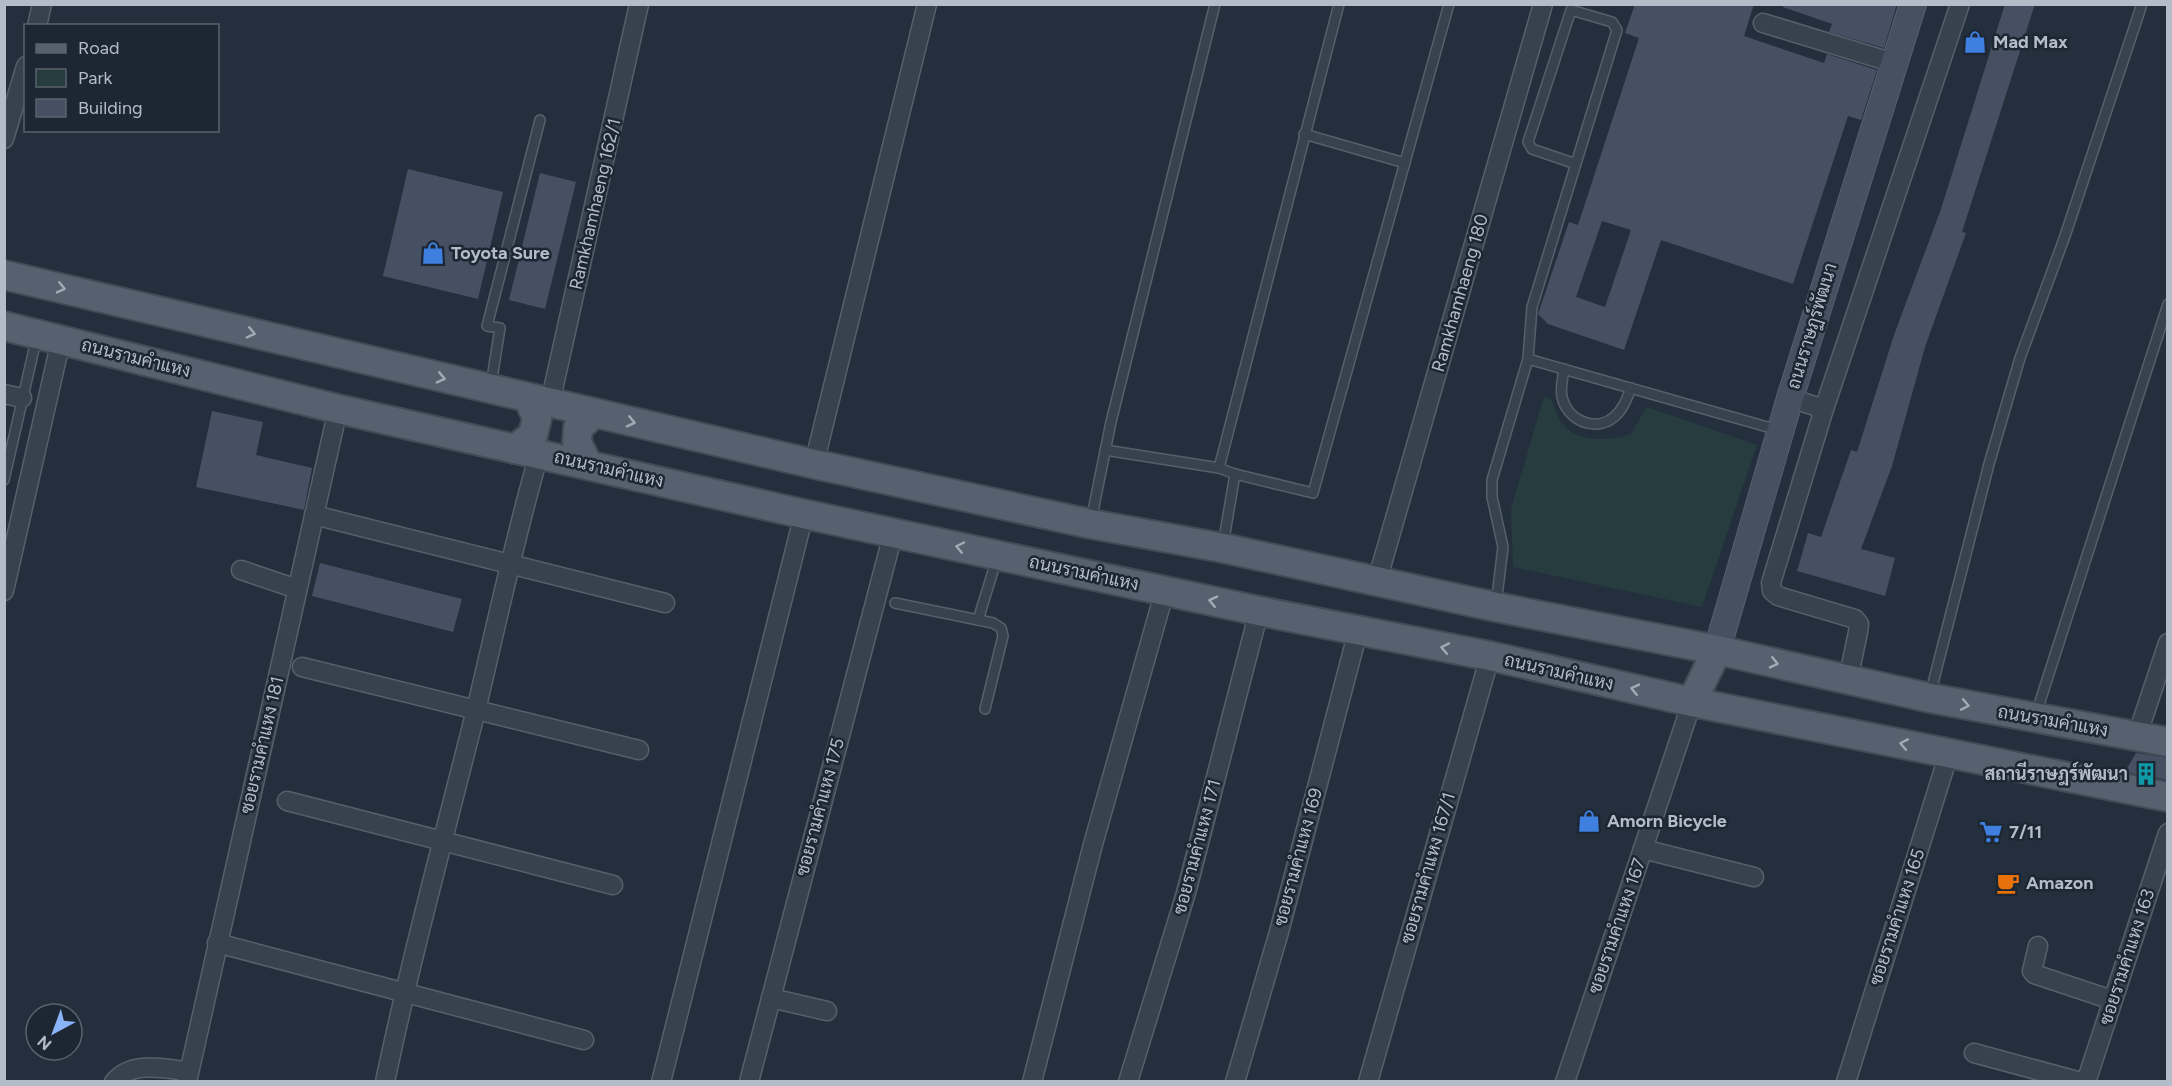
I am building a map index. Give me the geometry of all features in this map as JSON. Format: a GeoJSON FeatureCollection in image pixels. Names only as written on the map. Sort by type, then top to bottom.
{"type":"FeatureCollection","features":[{"type":"Feature","properties":{"kind":"main road","name":"ถนนรามคำแหง"},"geometry":{"type":"LineString","coordinates":[[4,275],[539,401],[1090,524],[1223,548],[1496,607],[1717,650],[1930,698],[2168,742]]}},
{"type":"Feature","properties":{"kind":"main road","name":"ถนนรามคำแหง"},"geometry":{"type":"LineString","coordinates":[[4,326],[338,409],[893,534],[1259,611],[1490,656],[1692,702],[2168,797]]}},
{"type":"Feature","properties":{"kind":"main road"},"geometry":{"type":"LineString","coordinates":[[527,451],[533,435],[539,401]]}},
{"type":"Feature","properties":{"kind":"main road"},"geometry":{"type":"LineString","coordinates":[[588,465],[577,443],[578,428],[594,413]]}},
{"type":"Feature","properties":{"kind":"main road"},"geometry":{"type":"LineString","coordinates":[[1692,702],[1717,650]]}},
{"type":"Feature","properties":{"kind":"street"},"geometry":{"type":"LineString","coordinates":[[37,24],[42,4]]}},
{"type":"Feature","properties":{"kind":"street","name":"Ramkhamhaeng 162/1"},"geometry":{"type":"LineString","coordinates":[[539,401],[639,4]]}},
{"type":"Feature","properties":{"kind":"street"},"geometry":{"type":"LineString","coordinates":[[814,464],[927,4]]}},
{"type":"Feature","properties":{"kind":"street","name":"Ramkhamhaeng 180"},"geometry":{"type":"LineString","coordinates":[[1377,581],[1543,4]]}},
{"type":"Feature","properties":{"kind":"street","name":"ถนนราษฏร์พัฒนา"},"geometry":{"type":"LineString","coordinates":[[1717,650],[1790,398],[1913,4]]}},
{"type":"Feature","properties":{"kind":"street"},"geometry":{"type":"LineString","coordinates":[[1848,680],[1859,624],[1855,619],[1778,596],[1772,591],[1771,583],[1824,409],[1960,4]]}},
{"type":"Feature","properties":{"kind":"street"},"geometry":{"type":"LineString","coordinates":[[1763,23],[1894,63]]}},
{"type":"Feature","properties":{"kind":"street"},"geometry":{"type":"LineString","coordinates":[[4,139],[24,73]]}},
{"type":"Feature","properties":{"kind":"street"},"geometry":{"type":"LineString","coordinates":[[4,591],[49,337]]}},
{"type":"Feature","properties":{"kind":"street"},"geometry":{"type":"LineString","coordinates":[[1790,398],[1824,409]]}},
{"type":"Feature","properties":{"kind":"street","name":"ซอยรามคำแหง 181"},"geometry":{"type":"LineString","coordinates":[[187,1076],[338,409]]}},
{"type":"Feature","properties":{"kind":"street"},"geometry":{"type":"LineString","coordinates":[[386,1082],[404,991],[476,711],[509,566],[527,451]]}},
{"type":"Feature","properties":{"kind":"street"},"geometry":{"type":"LineString","coordinates":[[661,1082],[804,514]]}},
{"type":"Feature","properties":{"kind":"street"},"geometry":{"type":"LineString","coordinates":[[314,515],[509,566],[665,603]]}},
{"type":"Feature","properties":{"kind":"street","name":"ซอยรามคำแหง 175"},"geometry":{"type":"LineString","coordinates":[[749,1082],[893,534]]}},
{"type":"Feature","properties":{"kind":"street"},"geometry":{"type":"LineString","coordinates":[[241,570],[297,589]]}},
{"type":"Feature","properties":{"kind":"street"},"geometry":{"type":"LineString","coordinates":[[1032,1082],[1092,848],[1165,590]]}},
{"type":"Feature","properties":{"kind":"street","name":"ซอยรามคำแหง 171"},"geometry":{"type":"LineString","coordinates":[[1128,1082],[1186,893],[1259,611]]}},
{"type":"Feature","properties":{"kind":"street","name":"ซอยรามคำแหง 169"},"geometry":{"type":"LineString","coordinates":[[1235,1082],[1279,932],[1358,631]]}},
{"type":"Feature","properties":{"kind":"street"},"geometry":{"type":"LineString","coordinates":[[2137,736],[2168,643]]}},
{"type":"Feature","properties":{"kind":"street","name":"ซอยรามคำแหง 167/1"},"geometry":{"type":"LineString","coordinates":[[1368,1082],[1490,656]]}},
{"type":"Feature","properties":{"kind":"street"},"geometry":{"type":"LineString","coordinates":[[302,666],[639,750]]}},
{"type":"Feature","properties":{"kind":"street","name":"ซอยรามคำแหง 167"},"geometry":{"type":"LineString","coordinates":[[1565,1082],[1692,702]]}},
{"type":"Feature","properties":{"kind":"street","name":"ซอยรามคำแหง 165"},"geometry":{"type":"LineString","coordinates":[[1846,1082],[1949,753]]}},
{"type":"Feature","properties":{"kind":"street"},"geometry":{"type":"LineString","coordinates":[[287,801],[444,839],[613,885]]}},
{"type":"Feature","properties":{"kind":"street","name":"ซอยรามคำแหง 163"},"geometry":{"type":"LineString","coordinates":[[2086,1082],[2168,833]]}},
{"type":"Feature","properties":{"kind":"street"},"geometry":{"type":"LineString","coordinates":[[1643,849],[1754,877]]}},
{"type":"Feature","properties":{"kind":"street"},"geometry":{"type":"LineString","coordinates":[[217,943],[584,1040]]}},
{"type":"Feature","properties":{"kind":"street"},"geometry":{"type":"LineString","coordinates":[[2038,946],[2032,971],[2034,974],[2112,1000]]}},
{"type":"Feature","properties":{"kind":"street"},"geometry":{"type":"LineString","coordinates":[[771,998],[827,1011]]}},
{"type":"Feature","properties":{"kind":"street"},"geometry":{"type":"LineString","coordinates":[[1974,1053],[2081,1082]]}},
{"type":"Feature","properties":{"kind":"street"},"geometry":{"type":"LineString","coordinates":[[114,1082],[120,1075],[144,1066],[187,1076]]}},
{"type":"Feature","properties":{"kind":"lane"},"geometry":{"type":"LineString","coordinates":[[1090,524],[1105,450],[1215,4]]}},
{"type":"Feature","properties":{"kind":"lane"},"geometry":{"type":"LineString","coordinates":[[1219,468],[1338,4]]}},
{"type":"Feature","properties":{"kind":"lane"},"geometry":{"type":"LineString","coordinates":[[1105,450],[1219,468],[1313,493],[1449,4]]}},
{"type":"Feature","properties":{"kind":"lane"},"geometry":{"type":"LineString","coordinates":[[1930,698],[1989,464],[2020,358],[2065,236],[2142,4]]}},
{"type":"Feature","properties":{"kind":"lane"},"geometry":{"type":"LineString","coordinates":[[1496,607],[1503,547],[1492,497],[1492,480],[1528,359],[1532,307],[1576,164],[1617,30],[1612,22],[1571,10],[1528,142],[1532,149],[1576,164]]}},
{"type":"Feature","properties":{"kind":"lane"},"geometry":{"type":"LineString","coordinates":[[490,389],[500,328],[487,326],[540,120]]}},
{"type":"Feature","properties":{"kind":"lane"},"geometry":{"type":"LineString","coordinates":[[1304,134],[1405,163]]}},
{"type":"Feature","properties":{"kind":"lane"},"geometry":{"type":"LineString","coordinates":[[2034,719],[2168,304]]}},
{"type":"Feature","properties":{"kind":"lane"},"geometry":{"type":"LineString","coordinates":[[4,480],[14,396],[49,337]]}},
{"type":"Feature","properties":{"kind":"lane"},"geometry":{"type":"LineString","coordinates":[[1528,359],[1780,431]]}},
{"type":"Feature","properties":{"kind":"lane"},"geometry":{"type":"LineString","coordinates":[[1563,369],[1561,394],[1564,403],[1574,418],[1585,422],[1596,424],[1615,416],[1631,388]]}},
{"type":"Feature","properties":{"kind":"lane"},"geometry":{"type":"LineString","coordinates":[[1223,548],[1235,474]]}},
{"type":"Feature","properties":{"kind":"lane"},"geometry":{"type":"LineString","coordinates":[[978,620],[998,555]]}},
{"type":"Feature","properties":{"kind":"lane"},"geometry":{"type":"LineString","coordinates":[[895,603],[993,622],[1001,628],[1003,636],[985,709]]}},
{"type":"Feature","properties":{"kind":"green space"},"geometry":{"type":"Polygon","coordinates":[[[1544,396],[1552,400],[1563,424],[1572,432],[1592,439],[1630,435],[1647,407],[1757,445],[1702,607],[1513,567],[1511,509],[1544,396]]]}},
{"type":"Feature","properties":{"kind":"building"},"geometry":{"type":"Polygon","coordinates":[[[1635,4],[1754,4],[1744,36],[1824,63],[1827,54],[1877,70],[1861,120],[1848,116],[1793,284],[1661,240],[1624,350],[1548,324],[1538,314],[1569,222],[1578,225],[1639,38],[1625,33],[1635,4]],[[1602,221],[1576,297],[1605,307],[1631,230],[1602,221]]]}},
{"type":"Feature","properties":{"kind":"building"},"geometry":{"type":"Polygon","coordinates":[[[1783,4],[1897,4],[1884,48],[1829,32],[1832,24],[1783,7],[1783,4]]]}},
{"type":"Feature","properties":{"kind":"building"},"geometry":{"type":"Polygon","coordinates":[[[2005,4],[2035,4],[1962,232],[1966,233],[1925,347],[1892,466],[1861,549],[1895,558],[1885,596],[1797,571],[1808,533],[1821,537],[1851,450],[1857,452],[1894,335],[1941,209],[2005,4]]]}},
{"type":"Feature","properties":{"kind":"building"},"geometry":{"type":"Polygon","coordinates":[[[408,169],[503,192],[478,299],[383,276],[408,169]]]}},
{"type":"Feature","properties":{"kind":"building"},"geometry":{"type":"Polygon","coordinates":[[[540,173],[576,182],[545,309],[509,300],[540,173]]]}},
{"type":"Feature","properties":{"kind":"building"},"geometry":{"type":"Polygon","coordinates":[[[212,411],[263,422],[256,455],[312,468],[304,510],[196,487],[212,411]]]}},
{"type":"Feature","properties":{"kind":"building"},"geometry":{"type":"Polygon","coordinates":[[[320,563],[462,599],[453,632],[312,596],[320,563]]]}},
{"type":"Feature","properties":{"kind":"building"},"geometry":{"type":"Polygon","coordinates":[[[2136,753],[2168,758],[2168,780],[2125,772],[2136,753]]]}},
{"type":"Feature","properties":{"kind":"place","name":"Mad Max"},"geometry":{"type":"Point","coordinates":[1975,42]}},
{"type":"Feature","properties":{"kind":"place","name":"Toyota Sure"},"geometry":{"type":"Point","coordinates":[433,253]}},
{"type":"Feature","properties":{"kind":"place","name":"สถานีราษฎร์พัฒนา"},"geometry":{"type":"Point","coordinates":[2146,774]}},
{"type":"Feature","properties":{"kind":"place","name":"Amorn Bicycle"},"geometry":{"type":"Point","coordinates":[1589,821]}},
{"type":"Feature","properties":{"kind":"place","name":"7/11"},"geometry":{"type":"Point","coordinates":[1991,832]}},
{"type":"Feature","properties":{"kind":"place","name":"Amazon"},"geometry":{"type":"Point","coordinates":[2008,883]}}]}
